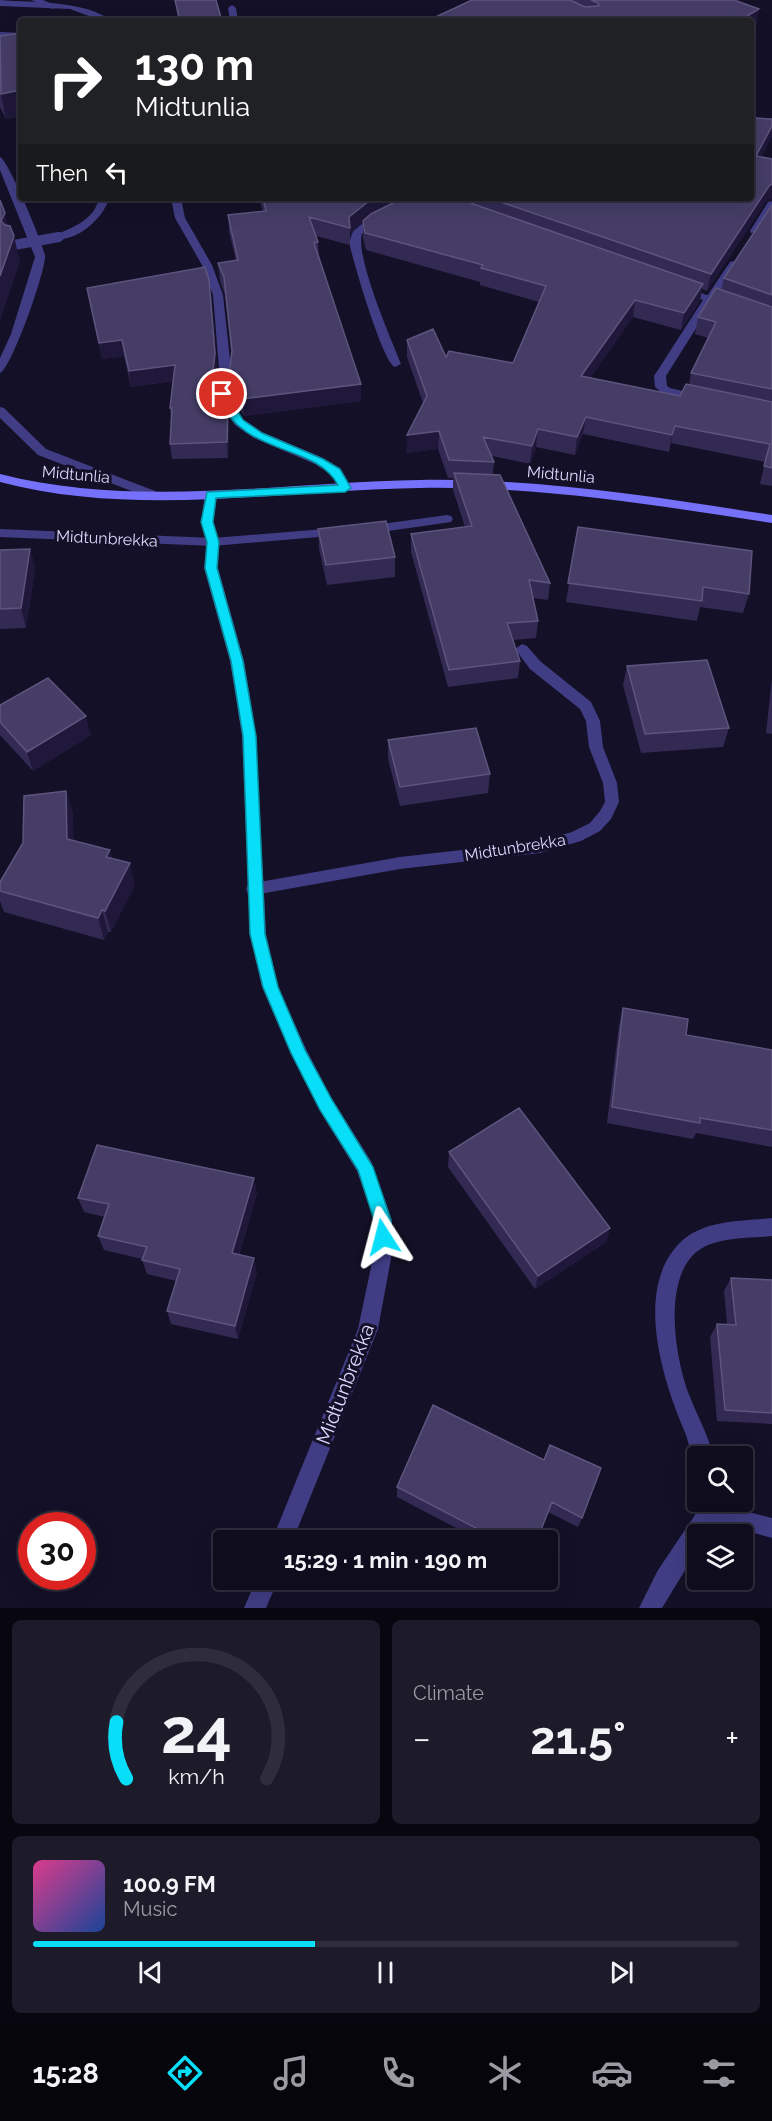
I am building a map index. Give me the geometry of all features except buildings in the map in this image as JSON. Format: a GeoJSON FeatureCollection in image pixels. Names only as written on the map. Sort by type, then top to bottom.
{"type":"FeatureCollection","features":[{"type":"Feature","properties":{"kind":"street"},"geometry":{"type":"LineString","coordinates":[[35,0],[53,6]]}},
{"type":"Feature","properties":{"kind":"street"},"geometry":{"type":"LineString","coordinates":[[0,3],[53,6],[91,12],[102,18]]}},
{"type":"Feature","properties":{"kind":"street"},"geometry":{"type":"LineString","coordinates":[[232,8],[234,18]]}},
{"type":"Feature","properties":{"kind":"street"},"geometry":{"type":"LineString","coordinates":[[0,35],[18,36]]}},
{"type":"Feature","properties":{"kind":"street"},"geometry":{"type":"LineString","coordinates":[[754,118],[772,131]]}},
{"type":"Feature","properties":{"kind":"street"},"geometry":{"type":"LineString","coordinates":[[0,160],[18,200]]}},
{"type":"Feature","properties":{"kind":"street"},"geometry":{"type":"LineString","coordinates":[[0,370],[17,334],[40,257],[19,201]]}},
{"type":"Feature","properties":{"kind":"street"},"geometry":{"type":"LineString","coordinates":[[14,245],[59,237],[75,231],[90,221],[101,209],[103,201]]}},
{"type":"Feature","properties":{"kind":"street"},"geometry":{"type":"LineString","coordinates":[[177,201],[180,218],[207,265],[218,295],[225,369],[222,394],[226,405],[239,422],[258,435],[319,461],[336,471],[345,488]]}},
{"type":"Feature","properties":{"kind":"street"},"geometry":{"type":"LineString","coordinates":[[752,237],[772,204]]}},
{"type":"Feature","properties":{"kind":"street"},"geometry":{"type":"LineString","coordinates":[[394,364],[362,270],[355,242],[362,228],[375,220],[395,214]]}},
{"type":"Feature","properties":{"kind":"street"},"geometry":{"type":"LineString","coordinates":[[716,402],[671,393],[661,387],[660,376],[702,308],[740,255]]}},
{"type":"Feature","properties":{"kind":"street"},"geometry":{"type":"LineString","coordinates":[[677,287],[741,309]]}},
{"type":"Feature","properties":{"kind":"street","name":"Midtunlia"},"geometry":{"type":"LineString","coordinates":[[0,411],[10,424],[42,452],[151,494]]}},
{"type":"Feature","properties":{"kind":"street","name":"Midtunlia"},"geometry":{"type":"LineString","coordinates":[[0,478],[72,493],[211,495],[418,484],[505,485],[637,498],[772,519]]}},
{"type":"Feature","properties":{"kind":"street","name":"Midtunbrekka"},"geometry":{"type":"LineString","coordinates":[[211,495],[207,522],[213,542],[211,568],[237,661],[249,736],[254,889],[258,934],[270,987],[299,1053],[326,1105],[365,1167],[383,1220],[383,1253],[368,1329],[287,1530]]}},
{"type":"Feature","properties":{"kind":"street","name":"Midtunbrekka"},"geometry":{"type":"LineString","coordinates":[[0,533],[213,542],[351,531],[447,519]]}},
{"type":"Feature","properties":{"kind":"street","name":"Midtunbrekka"},"geometry":{"type":"LineString","coordinates":[[254,889],[400,863],[540,847],[576,837],[595,827],[606,815],[612,802],[610,783],[596,747],[593,721],[586,706],[535,665],[522,649]]}},
{"type":"Feature","properties":{"kind":"street"},"geometry":{"type":"LineString","coordinates":[[699,1446],[677,1389],[665,1326],[668,1286],[678,1259],[690,1245],[714,1233],[772,1227]]}},
{"type":"Feature","properties":{"kind":"street"},"geometry":{"type":"LineString","coordinates":[[650,1608],[706,1512]]}},
{"type":"Feature","properties":{"kind":"street"},"geometry":{"type":"LineString","coordinates":[[724,1512],[772,1528]]}},
{"type":"Feature","properties":{"kind":"street"},"geometry":{"type":"LineString","coordinates":[[255,1608],[263,1590]]}},
{"type":"Feature","properties":{"kind":"route"},"geometry":{"type":"LineString","coordinates":[[222,394],[226,405],[239,422],[258,435],[319,461],[336,471],[345,488],[211,495],[207,522],[213,542],[211,568],[237,661],[249,736],[254,889],[258,934],[270,987],[299,1053],[326,1105],[365,1167],[383,1220],[383,1237]]}}]}
